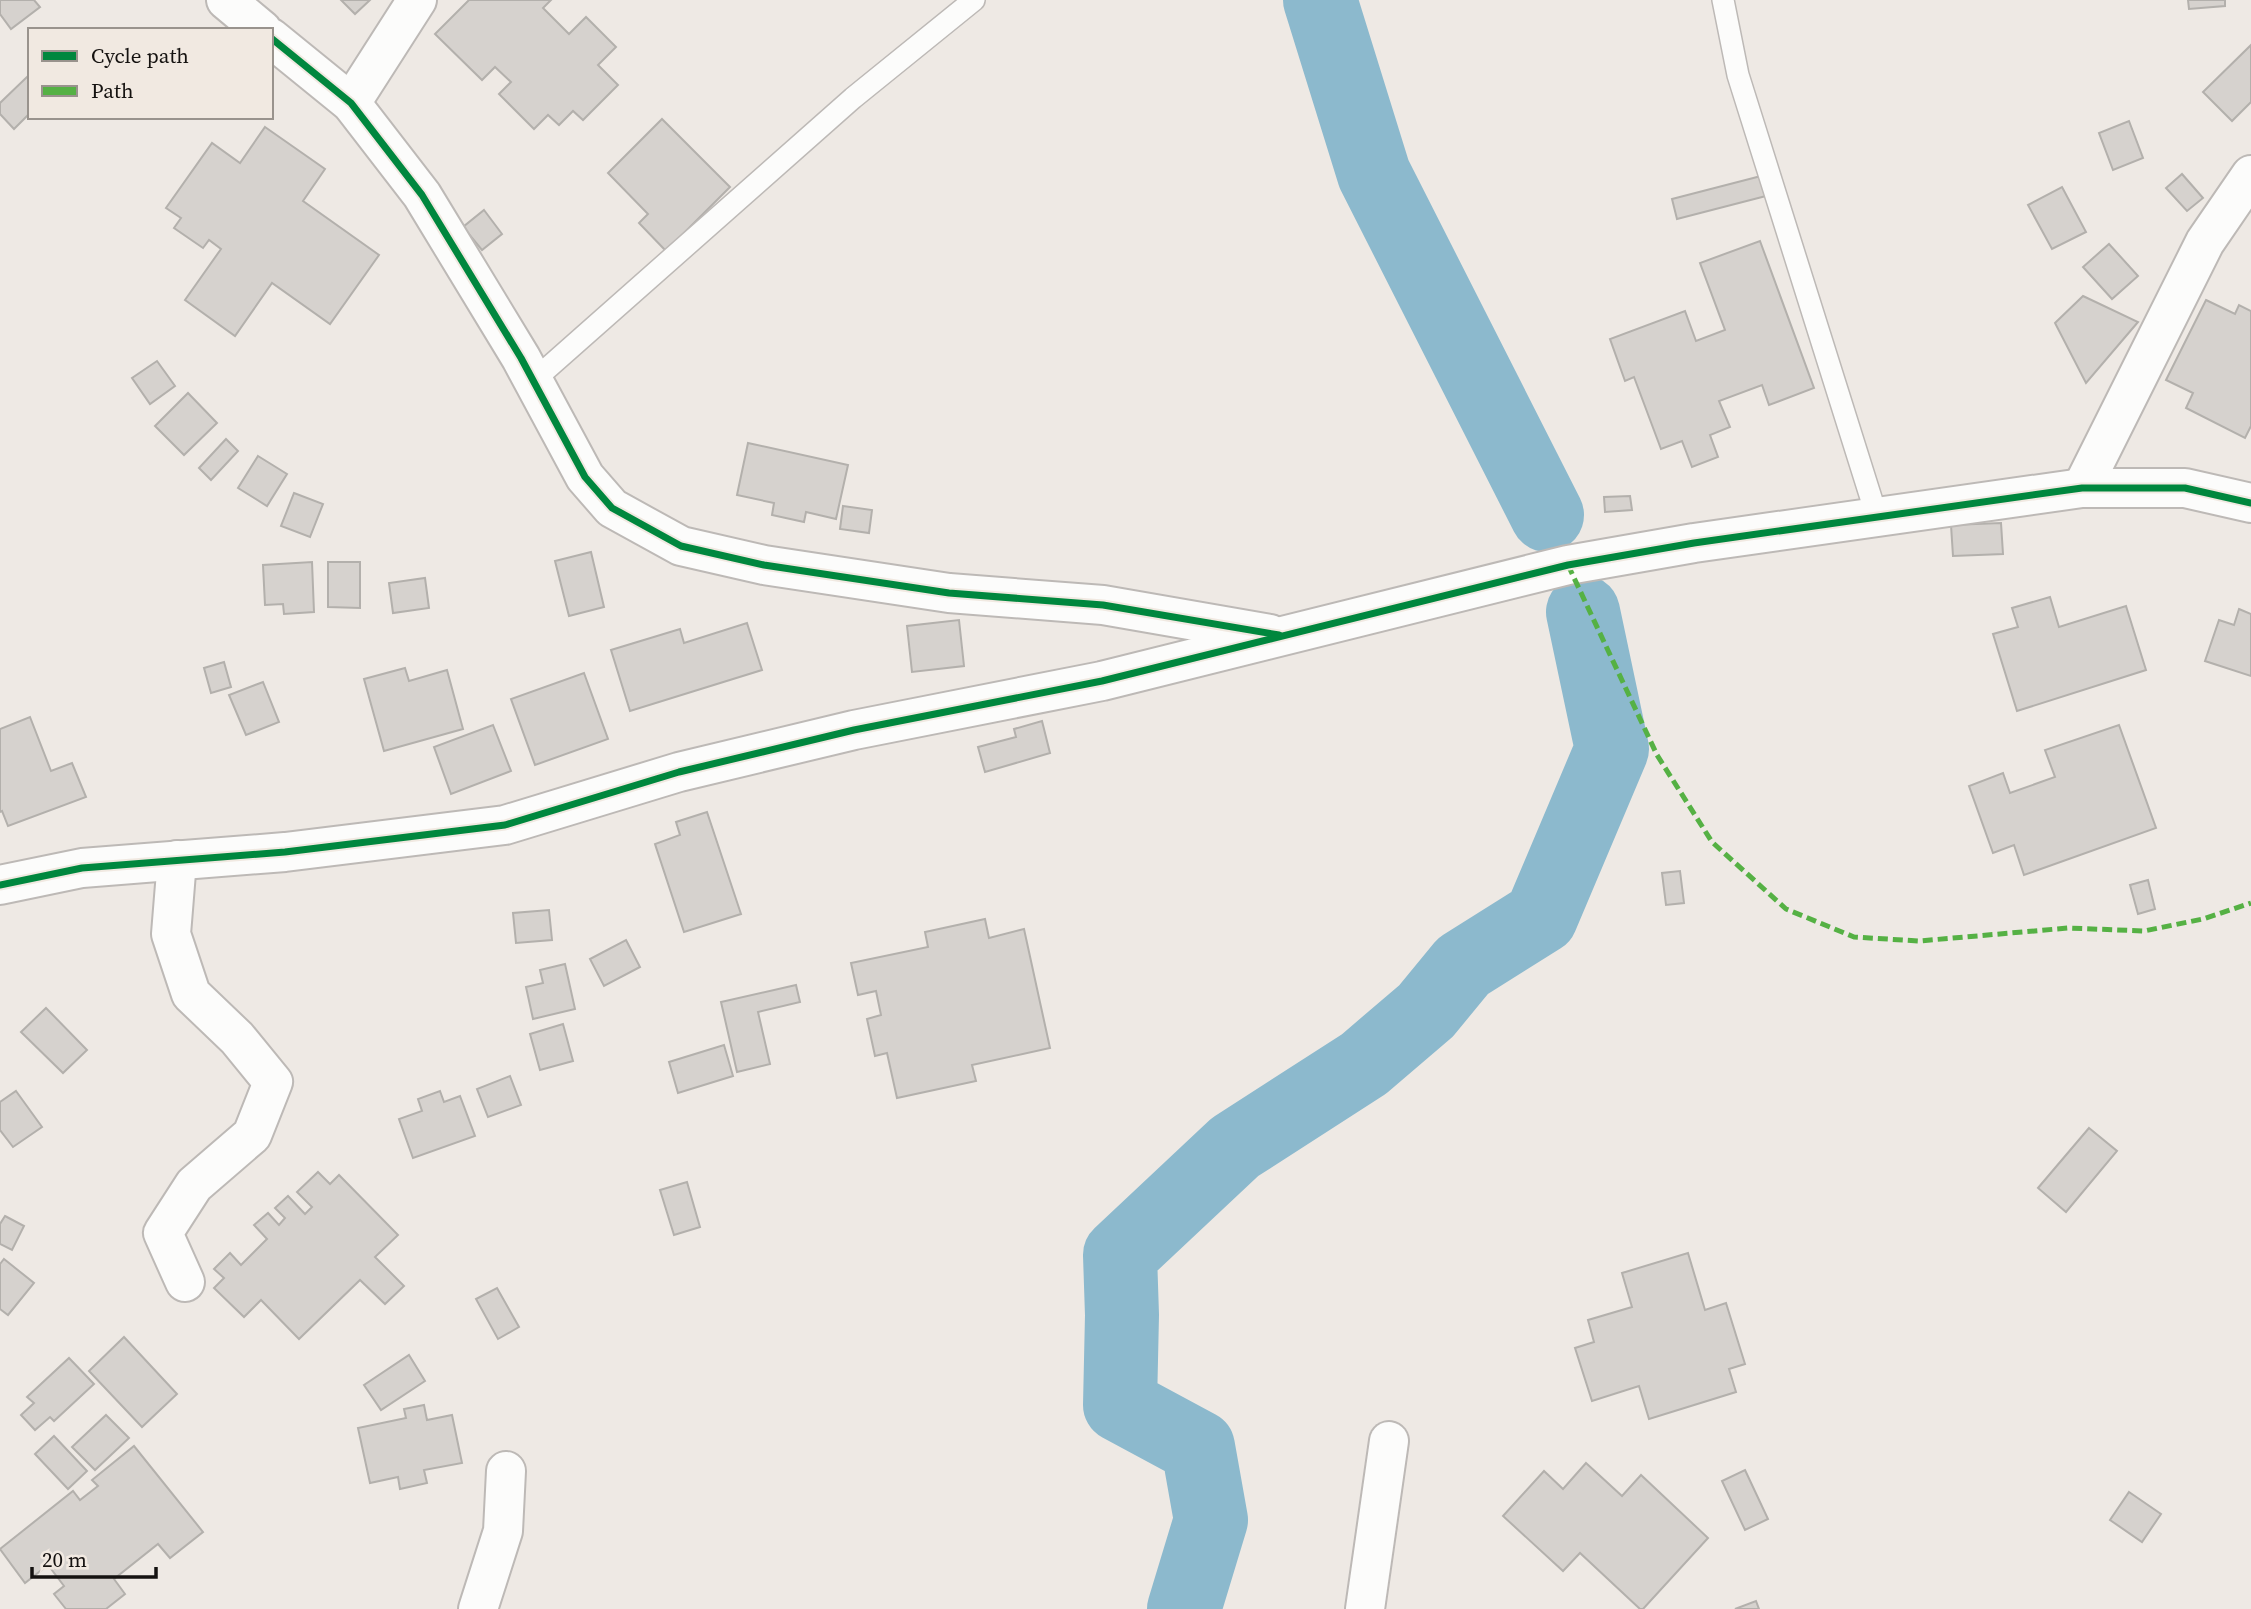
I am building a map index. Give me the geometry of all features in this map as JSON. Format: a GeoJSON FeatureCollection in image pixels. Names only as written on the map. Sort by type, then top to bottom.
{"type":"FeatureCollection","features":[{"type":"Feature","properties":{"kind":"street"},"geometry":{"type":"LineString","coordinates":[[226,0],[260,28]]}},
{"type":"Feature","properties":{"kind":"street"},"geometry":{"type":"LineString","coordinates":[[351,103],[417,0]]}},
{"type":"Feature","properties":{"kind":"street"},"geometry":{"type":"LineString","coordinates":[[273,40],[351,103],[422,195],[533,381],[585,477],[612,508],[681,546],[764,565],[949,593],[1103,605],[1287,636]]}},
{"type":"Feature","properties":{"kind":"street"},"geometry":{"type":"LineString","coordinates":[[2082,488],[2205,242],[2251,175]]}},
{"type":"Feature","properties":{"kind":"street"},"geometry":{"type":"LineString","coordinates":[[0,885],[82,868],[285,852],[505,825],[678,772],[841,733],[1101,681],[1568,565],[1694,543],[2082,488],[2185,488],[2251,503]]}},
{"type":"Feature","properties":{"kind":"street"},"geometry":{"type":"LineString","coordinates":[[177,860],[172,934],[191,994],[237,1038],[273,1082],[252,1135],[194,1185],[163,1233],[184,1282]]}},
{"type":"Feature","properties":{"kind":"street"},"geometry":{"type":"LineString","coordinates":[[1365,1609],[1390,1441]]}},
{"type":"Feature","properties":{"kind":"street"},"geometry":{"type":"LineString","coordinates":[[478,1609],[503,1531],[506,1471]]}},
{"type":"Feature","properties":{"kind":"lane"},"geometry":{"type":"LineString","coordinates":[[533,381],[853,98],[974,0]]}},
{"type":"Feature","properties":{"kind":"lane"},"geometry":{"type":"LineString","coordinates":[[1723,0],[1738,75],[1877,517]]}},
{"type":"Feature","properties":{"kind":"building"},"geometry":{"type":"Polygon","coordinates":[[[0,0],[34,0],[40,7],[11,29],[0,14],[0,0]]]}},
{"type":"Feature","properties":{"kind":"building"},"geometry":{"type":"Polygon","coordinates":[[[341,0],[370,0],[355,14],[341,0]]]}},
{"type":"Feature","properties":{"kind":"building"},"geometry":{"type":"Polygon","coordinates":[[[469,0],[551,0],[543,8],[569,34],[586,17],[616,47],[598,65],[618,85],[583,120],[573,111],[559,125],[548,115],[534,129],[499,94],[511,82],[495,67],[482,80],[435,34],[469,0]]]}},
{"type":"Feature","properties":{"kind":"building"},"geometry":{"type":"Polygon","coordinates":[[[2188,0],[2225,0],[2225,6],[2189,9],[2188,0]]]}},
{"type":"Feature","properties":{"kind":"building"},"geometry":{"type":"Polygon","coordinates":[[[2251,45],[2251,102],[2232,121],[2203,92],[2251,45]]]}},
{"type":"Feature","properties":{"kind":"building"},"geometry":{"type":"Polygon","coordinates":[[[28,76],[28,115],[14,129],[0,114],[0,103],[28,76]]]}},
{"type":"Feature","properties":{"kind":"building"},"geometry":{"type":"Polygon","coordinates":[[[662,119],[730,187],[666,251],[639,223],[648,214],[608,173],[662,119]]]}},
{"type":"Feature","properties":{"kind":"building"},"geometry":{"type":"Polygon","coordinates":[[[2129,121],[2143,158],[2113,170],[2099,133],[2129,121]]]}},
{"type":"Feature","properties":{"kind":"building"},"geometry":{"type":"Polygon","coordinates":[[[265,127],[325,169],[303,201],[379,255],[330,324],[272,283],[235,336],[185,300],[221,249],[209,240],[203,248],[174,228],[181,218],[166,208],[212,143],[240,163],[265,127]]]}},
{"type":"Feature","properties":{"kind":"building"},"geometry":{"type":"Polygon","coordinates":[[[2182,174],[2203,198],[2187,211],[2166,188],[2182,174]]]}},
{"type":"Feature","properties":{"kind":"building"},"geometry":{"type":"Polygon","coordinates":[[[1761,176],[1766,196],[1677,219],[1672,199],[1761,176]]]}},
{"type":"Feature","properties":{"kind":"building"},"geometry":{"type":"Polygon","coordinates":[[[2062,187],[2086,232],[2052,249],[2028,205],[2062,187]]]}},
{"type":"Feature","properties":{"kind":"building"},"geometry":{"type":"Polygon","coordinates":[[[484,210],[502,234],[482,250],[463,227],[484,210]]]}},
{"type":"Feature","properties":{"kind":"building"},"geometry":{"type":"Polygon","coordinates":[[[1760,241],[1814,388],[1769,405],[1762,385],[1719,401],[1730,427],[1710,435],[1718,457],[1692,467],[1682,441],[1661,449],[1634,377],[1625,381],[1610,339],[1685,311],[1696,341],[1725,330],[1700,263],[1760,241]]]}},
{"type":"Feature","properties":{"kind":"building"},"geometry":{"type":"Polygon","coordinates":[[[2109,244],[2138,276],[2112,299],[2083,267],[2109,244]]]}},
{"type":"Feature","properties":{"kind":"building"},"geometry":{"type":"Polygon","coordinates":[[[2083,296],[2138,322],[2086,383],[2055,323],[2083,296]]]}},
{"type":"Feature","properties":{"kind":"building"},"geometry":{"type":"Polygon","coordinates":[[[2206,300],[2235,314],[2239,305],[2251,311],[2251,426],[2245,438],[2186,408],[2193,393],[2166,380],[2206,300]]]}},
{"type":"Feature","properties":{"kind":"building"},"geometry":{"type":"Polygon","coordinates":[[[157,361],[175,386],[150,404],[132,378],[157,361]]]}},
{"type":"Feature","properties":{"kind":"building"},"geometry":{"type":"Polygon","coordinates":[[[188,393],[217,423],[184,455],[155,426],[188,393]]]}},
{"type":"Feature","properties":{"kind":"building"},"geometry":{"type":"Polygon","coordinates":[[[226,439],[238,451],[211,480],[199,468],[226,439]]]}},
{"type":"Feature","properties":{"kind":"building"},"geometry":{"type":"Polygon","coordinates":[[[748,443],[848,465],[836,519],[806,512],[804,522],[772,515],[774,503],[737,495],[748,443]]]}},
{"type":"Feature","properties":{"kind":"building"},"geometry":{"type":"Polygon","coordinates":[[[258,456],[287,474],[267,506],[238,488],[258,456]]]}},
{"type":"Feature","properties":{"kind":"building"},"geometry":{"type":"Polygon","coordinates":[[[294,493],[323,504],[310,537],[281,526],[294,493]]]}},
{"type":"Feature","properties":{"kind":"building"},"geometry":{"type":"Polygon","coordinates":[[[1630,496],[1632,510],[1605,512],[1604,497],[1630,496]]]}},
{"type":"Feature","properties":{"kind":"building"},"geometry":{"type":"Polygon","coordinates":[[[843,506],[872,510],[869,533],[840,529],[843,506]]]}},
{"type":"Feature","properties":{"kind":"building"},"geometry":{"type":"Polygon","coordinates":[[[2001,523],[2003,554],[1953,556],[1951,525],[2001,523]]]}},
{"type":"Feature","properties":{"kind":"building"},"geometry":{"type":"Polygon","coordinates":[[[591,552],[604,607],[569,616],[555,561],[591,552]]]}},
{"type":"Feature","properties":{"kind":"building"},"geometry":{"type":"Polygon","coordinates":[[[312,562],[314,612],[284,614],[283,604],[265,605],[263,565],[312,562]]]}},
{"type":"Feature","properties":{"kind":"building"},"geometry":{"type":"Polygon","coordinates":[[[328,562],[360,562],[360,608],[328,607],[328,562]]]}},
{"type":"Feature","properties":{"kind":"building"},"geometry":{"type":"Polygon","coordinates":[[[425,578],[429,608],[393,613],[389,583],[425,578]]]}},
{"type":"Feature","properties":{"kind":"building"},"geometry":{"type":"Polygon","coordinates":[[[2050,597],[2059,627],[2126,606],[2146,670],[2017,711],[1993,634],[2018,627],[2012,608],[2050,597]]]}},
{"type":"Feature","properties":{"kind":"building"},"geometry":{"type":"Polygon","coordinates":[[[2239,609],[2251,614],[2251,676],[2205,661],[2219,620],[2234,625],[2239,609]]]}},
{"type":"Feature","properties":{"kind":"building"},"geometry":{"type":"Polygon","coordinates":[[[959,620],[964,666],[912,672],[907,626],[959,620]]]}},
{"type":"Feature","properties":{"kind":"building"},"geometry":{"type":"Polygon","coordinates":[[[747,623],[762,670],[630,711],[611,650],[680,629],[684,643],[747,623]]]}},
{"type":"Feature","properties":{"kind":"building"},"geometry":{"type":"Polygon","coordinates":[[[224,662],[231,687],[211,693],[204,668],[224,662]]]}},
{"type":"Feature","properties":{"kind":"building"},"geometry":{"type":"Polygon","coordinates":[[[405,668],[409,681],[447,670],[463,729],[384,751],[364,679],[405,668]]]}},
{"type":"Feature","properties":{"kind":"building"},"geometry":{"type":"Polygon","coordinates":[[[584,673],[608,739],[535,765],[511,699],[584,673]]]}},
{"type":"Feature","properties":{"kind":"building"},"geometry":{"type":"Polygon","coordinates":[[[263,682],[279,722],[246,735],[229,695],[263,682]]]}},
{"type":"Feature","properties":{"kind":"building"},"geometry":{"type":"Polygon","coordinates":[[[30,717],[51,771],[72,763],[86,797],[8,826],[2,811],[0,812],[0,729],[30,717]]]}},
{"type":"Feature","properties":{"kind":"building"},"geometry":{"type":"Polygon","coordinates":[[[1042,721],[1050,753],[985,772],[978,747],[1016,737],[1014,729],[1042,721]]]}},
{"type":"Feature","properties":{"kind":"building"},"geometry":{"type":"Polygon","coordinates":[[[493,725],[511,771],[451,794],[434,747],[493,725]]]}},
{"type":"Feature","properties":{"kind":"building"},"geometry":{"type":"Polygon","coordinates":[[[2119,725],[2156,828],[2024,875],[2014,845],[1993,853],[1969,786],[2003,773],[2010,793],[2055,777],[2045,750],[2119,725]]]}},
{"type":"Feature","properties":{"kind":"building"},"geometry":{"type":"Polygon","coordinates":[[[707,812],[741,914],[684,932],[655,844],[680,835],[676,822],[707,812]]]}},
{"type":"Feature","properties":{"kind":"building"},"geometry":{"type":"Polygon","coordinates":[[[1680,871],[1684,903],[1666,905],[1662,873],[1680,871]]]}},
{"type":"Feature","properties":{"kind":"building"},"geometry":{"type":"Polygon","coordinates":[[[2148,880],[2155,909],[2138,914],[2130,885],[2148,880]]]}},
{"type":"Feature","properties":{"kind":"building"},"geometry":{"type":"Polygon","coordinates":[[[549,910],[552,940],[516,943],[513,913],[549,910]]]}},
{"type":"Feature","properties":{"kind":"building"},"geometry":{"type":"Polygon","coordinates":[[[985,919],[989,938],[1024,929],[1050,1048],[972,1065],[976,1081],[897,1098],[887,1053],[875,1056],[867,1019],[881,1015],[876,991],[858,995],[851,963],[928,947],[925,932],[985,919]]]}},
{"type":"Feature","properties":{"kind":"building"},"geometry":{"type":"Polygon","coordinates":[[[626,940],[640,967],[604,986],[590,959],[626,940]]]}},
{"type":"Feature","properties":{"kind":"building"},"geometry":{"type":"Polygon","coordinates":[[[565,964],[575,1009],[533,1019],[526,987],[543,983],[540,970],[565,964]]]}},
{"type":"Feature","properties":{"kind":"building"},"geometry":{"type":"Polygon","coordinates":[[[796,985],[800,1002],[758,1012],[770,1064],[737,1072],[721,1002],[796,985]]]}},
{"type":"Feature","properties":{"kind":"building"},"geometry":{"type":"Polygon","coordinates":[[[46,1008],[87,1050],[63,1073],[21,1032],[46,1008]]]}},
{"type":"Feature","properties":{"kind":"building"},"geometry":{"type":"Polygon","coordinates":[[[563,1024],[573,1061],[540,1070],[530,1034],[563,1024]]]}},
{"type":"Feature","properties":{"kind":"building"},"geometry":{"type":"Polygon","coordinates":[[[724,1045],[733,1076],[678,1093],[669,1062],[724,1045]]]}},
{"type":"Feature","properties":{"kind":"building"},"geometry":{"type":"Polygon","coordinates":[[[510,1076],[521,1105],[488,1117],[477,1089],[510,1076]]]}},
{"type":"Feature","properties":{"kind":"building"},"geometry":{"type":"Polygon","coordinates":[[[16,1091],[42,1127],[13,1147],[0,1130],[0,1102],[16,1091]]]}},
{"type":"Feature","properties":{"kind":"building"},"geometry":{"type":"Polygon","coordinates":[[[440,1091],[444,1102],[460,1096],[475,1136],[413,1158],[399,1119],[422,1111],[418,1099],[440,1091]]]}},
{"type":"Feature","properties":{"kind":"building"},"geometry":{"type":"Polygon","coordinates":[[[2089,1128],[2117,1151],[2066,1212],[2038,1188],[2089,1128]]]}},
{"type":"Feature","properties":{"kind":"building"},"geometry":{"type":"Polygon","coordinates":[[[318,1172],[330,1184],[339,1175],[398,1235],[375,1257],[404,1286],[385,1304],[360,1280],[299,1339],[261,1300],[244,1317],[214,1288],[224,1278],[214,1269],[230,1253],[241,1265],[267,1239],[254,1225],[268,1213],[279,1225],[285,1218],[275,1208],[288,1196],[305,1214],[312,1207],[297,1192],[318,1172]]]}},
{"type":"Feature","properties":{"kind":"building"},"geometry":{"type":"Polygon","coordinates":[[[687,1182],[700,1227],[674,1235],[660,1190],[687,1182]]]}},
{"type":"Feature","properties":{"kind":"building"},"geometry":{"type":"Polygon","coordinates":[[[5,1216],[24,1226],[12,1250],[0,1244],[0,1224],[5,1216]]]}},
{"type":"Feature","properties":{"kind":"building"},"geometry":{"type":"Polygon","coordinates":[[[1688,1253],[1705,1310],[1726,1303],[1745,1364],[1729,1369],[1736,1392],[1649,1419],[1639,1386],[1592,1401],[1575,1348],[1594,1342],[1588,1320],[1632,1307],[1622,1273],[1688,1253]]]}},
{"type":"Feature","properties":{"kind":"building"},"geometry":{"type":"Polygon","coordinates":[[[4,1259],[34,1283],[8,1315],[0,1309],[0,1264],[4,1259]]]}},
{"type":"Feature","properties":{"kind":"building"},"geometry":{"type":"Polygon","coordinates":[[[497,1288],[519,1327],[498,1339],[476,1299],[497,1288]]]}},
{"type":"Feature","properties":{"kind":"building"},"geometry":{"type":"Polygon","coordinates":[[[124,1337],[177,1394],[142,1427],[89,1371],[124,1337]]]}},
{"type":"Feature","properties":{"kind":"building"},"geometry":{"type":"Polygon","coordinates":[[[409,1355],[425,1381],[381,1410],[364,1385],[409,1355]]]}},
{"type":"Feature","properties":{"kind":"building"},"geometry":{"type":"Polygon","coordinates":[[[69,1358],[94,1384],[54,1421],[50,1417],[35,1430],[21,1415],[34,1403],[27,1397],[69,1358]]]}},
{"type":"Feature","properties":{"kind":"building"},"geometry":{"type":"Polygon","coordinates":[[[424,1405],[427,1420],[452,1415],[462,1463],[424,1470],[427,1483],[400,1489],[398,1477],[370,1483],[358,1428],[406,1418],[404,1409],[424,1405]]]}},
{"type":"Feature","properties":{"kind":"building"},"geometry":{"type":"Polygon","coordinates":[[[106,1415],[129,1438],[95,1470],[72,1447],[106,1415]]]}},
{"type":"Feature","properties":{"kind":"building"},"geometry":{"type":"Polygon","coordinates":[[[54,1436],[87,1471],[68,1489],[35,1454],[54,1436]]]}},
{"type":"Feature","properties":{"kind":"building"},"geometry":{"type":"Polygon","coordinates":[[[134,1446],[203,1532],[170,1558],[158,1544],[114,1579],[125,1594],[106,1609],[66,1609],[54,1594],[64,1586],[48,1565],[25,1583],[0,1549],[73,1491],[80,1500],[98,1486],[92,1480],[134,1446]]]}},
{"type":"Feature","properties":{"kind":"building"},"geometry":{"type":"Polygon","coordinates":[[[1586,1463],[1622,1496],[1641,1475],[1708,1538],[1643,1609],[1580,1553],[1563,1571],[1503,1516],[1544,1471],[1563,1489],[1586,1463]]]}},
{"type":"Feature","properties":{"kind":"building"},"geometry":{"type":"Polygon","coordinates":[[[1745,1470],[1768,1519],[1745,1530],[1722,1481],[1745,1470]]]}},
{"type":"Feature","properties":{"kind":"building"},"geometry":{"type":"Polygon","coordinates":[[[2129,1492],[2161,1514],[2142,1542],[2110,1520],[2129,1492]]]}},
{"type":"Feature","properties":{"kind":"building"},"geometry":{"type":"Polygon","coordinates":[[[1756,1601],[1759,1609],[1735,1609],[1756,1601]]]}},
{"type":"Feature","properties":{"kind":"waterway"},"geometry":{"type":"LineString","coordinates":[[1320,0],[1374,174],[1547,515]]}},
{"type":"Feature","properties":{"kind":"waterway"},"geometry":{"type":"LineString","coordinates":[[1184,1609],[1211,1520],[1198,1447],[1120,1405],[1120,1255],[1235,1147],[1364,1064],[1426,1011],[1463,966],[1541,917],[1612,749],[1583,612]]}},
{"type":"Feature","properties":{"kind":"marked path"},"geometry":{"type":"LineString","coordinates":[[1568,565],[1657,755],[1712,842],[1786,909],[1854,937],[1919,941],[2068,928],[2144,931],[2203,919],[2251,903]]}},
{"type":"Feature","properties":{"kind":"cycle path"},"geometry":{"type":"LineString","coordinates":[[273,40],[351,103],[422,195],[521,358],[585,477],[612,508],[681,546],[764,565],[949,593],[1103,605],[1279,635]]}},
{"type":"Feature","properties":{"kind":"cycle path"},"geometry":{"type":"LineString","coordinates":[[0,885],[82,868],[285,852],[505,825],[679,772],[854,730],[1102,681],[1568,565],[1694,543],[2082,488],[2185,488],[2251,503]]}}]}
